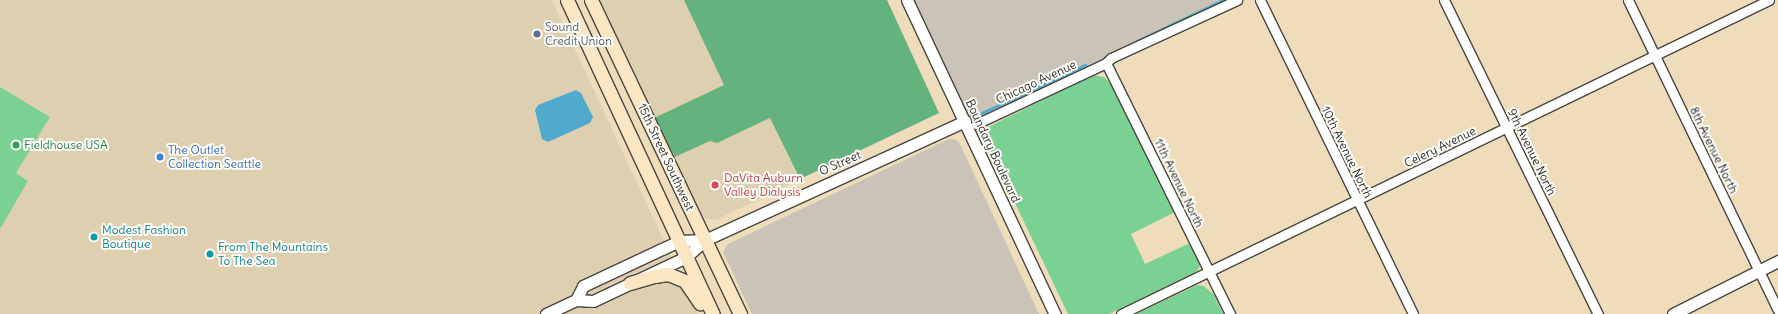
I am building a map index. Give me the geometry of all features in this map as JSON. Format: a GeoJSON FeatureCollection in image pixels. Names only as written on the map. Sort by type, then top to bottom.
{"type":"FeatureCollection","features":[{"type":"Feature","properties":{"kind":"main road","name":"15th Street Southwest"},"geometry":{"type":"LineString","coordinates":[[567,0],[713,314]]}},
{"type":"Feature","properties":{"kind":"main road","name":"15th Street Southwest"},"geometry":{"type":"LineString","coordinates":[[591,0],[740,314]]}},
{"type":"Feature","properties":{"kind":"main road"},"geometry":{"type":"LineString","coordinates":[[630,283],[662,274],[678,277],[685,281],[707,314]]}},
{"type":"Feature","properties":{"kind":"street","name":"Boundary Boulevard"},"geometry":{"type":"LineString","coordinates":[[907,0],[1055,314]]}},
{"type":"Feature","properties":{"kind":"street","name":"Chicago Avenue"},"geometry":{"type":"LineString","coordinates":[[976,124],[1106,63],[1111,58],[1237,0]]}},
{"type":"Feature","properties":{"kind":"street","name":"10th Avenue North"},"geometry":{"type":"LineString","coordinates":[[1260,0],[1413,314]]}},
{"type":"Feature","properties":{"kind":"street","name":"9th Avenue North"},"geometry":{"type":"LineString","coordinates":[[1444,0],[1598,314]]}},
{"type":"Feature","properties":{"kind":"street","name":"8th Avenue North"},"geometry":{"type":"LineString","coordinates":[[1628,0],[1778,310]]}},
{"type":"Feature","properties":{"kind":"street","name":"Celery Avenue"},"geometry":{"type":"LineString","coordinates":[[1121,314],[1357,201],[1769,0]]}},
{"type":"Feature","properties":{"kind":"street","name":"11th Avenue North"},"geometry":{"type":"LineString","coordinates":[[1106,63],[1230,314]]}},
{"type":"Feature","properties":{"kind":"street","name":"O Street"},"geometry":{"type":"LineString","coordinates":[[576,300],[593,301],[686,257],[705,240],[965,121]]}},
{"type":"Feature","properties":{"kind":"street","name":"O Street"},"geometry":{"type":"LineString","coordinates":[[679,241],[705,240]]}},
{"type":"Feature","properties":{"kind":"street"},"geometry":{"type":"LineString","coordinates":[[546,314],[576,300],[584,286],[679,241]]}},
{"type":"Feature","properties":{"kind":"street"},"geometry":{"type":"LineString","coordinates":[[1673,314],[1778,261]]}},
{"type":"Feature","properties":{"kind":"shaded area"},"geometry":{"type":"Polygon","coordinates":[[[0,0],[552,0],[698,314],[0,314],[0,0]]]}},
{"type":"Feature","properties":{"kind":"shaded area"},"geometry":{"type":"Polygon","coordinates":[[[600,0],[684,0],[724,85],[654,118],[600,0]]]}},
{"type":"Feature","properties":{"kind":"shaded area"},"geometry":{"type":"Polygon","coordinates":[[[907,0],[1233,0],[966,124],[907,0]]]}},
{"type":"Feature","properties":{"kind":"shaded area"},"geometry":{"type":"Polygon","coordinates":[[[770,118],[800,179],[716,220],[706,219],[701,214],[675,157],[711,141],[717,143],[770,118]]]}},
{"type":"Feature","properties":{"kind":"shaded area"},"geometry":{"type":"Polygon","coordinates":[[[949,139],[954,139],[959,142],[1039,314],[752,314],[723,252],[728,244],[949,139]]]}},
{"type":"Feature","properties":{"kind":"green space"},"geometry":{"type":"Polygon","coordinates":[[[684,0],[887,0],[939,113],[800,179],[770,118],[717,143],[710,141],[675,157],[654,118],[724,85],[684,0]]]}},
{"type":"Feature","properties":{"kind":"green space"},"geometry":{"type":"Polygon","coordinates":[[[1093,75],[1104,77],[1116,90],[1175,212],[1131,234],[1145,264],[1190,243],[1200,266],[1196,272],[1109,314],[1068,314],[984,138],[984,131],[988,127],[1093,75]]]}},
{"type":"Feature","properties":{"kind":"green space","name":"Fieldhouse USA"},"geometry":{"type":"Polygon","coordinates":[[[0,87],[50,117],[16,173],[28,181],[0,229],[0,87]]]}},
{"type":"Feature","properties":{"kind":"green space"},"geometry":{"type":"Polygon","coordinates":[[[1197,285],[1204,286],[1214,295],[1223,314],[1136,314],[1197,285]]]}},
{"type":"Feature","properties":{"kind":"water"},"geometry":{"type":"Polygon","coordinates":[[[576,90],[581,93],[593,117],[590,123],[548,142],[542,139],[535,110],[538,105],[576,90]]]}},
{"type":"Feature","properties":{"kind":"waterway"},"geometry":{"type":"LineString","coordinates":[[1129,45],[1223,0]]}},
{"type":"Feature","properties":{"kind":"waterway"},"geometry":{"type":"LineString","coordinates":[[982,113],[1085,65]]}},
{"type":"Feature","properties":{"kind":"place","name":"Sound Credit Union"},"geometry":{"type":"Point","coordinates":[537,34]}},
{"type":"Feature","properties":{"kind":"place","name":"Fieldhouse USA"},"geometry":{"type":"Point","coordinates":[16,145]}},
{"type":"Feature","properties":{"kind":"place","name":"The Outlet Collection Seattle"},"geometry":{"type":"Point","coordinates":[160,157]}},
{"type":"Feature","properties":{"kind":"place","name":"DaVita Auburn Valley Dialysis"},"geometry":{"type":"Point","coordinates":[715,185]}},
{"type":"Feature","properties":{"kind":"place","name":"Modest Fashion Boutique"},"geometry":{"type":"Point","coordinates":[94,237]}},
{"type":"Feature","properties":{"kind":"place","name":"From The Mountains To The Sea"},"geometry":{"type":"Point","coordinates":[210,254]}}]}
